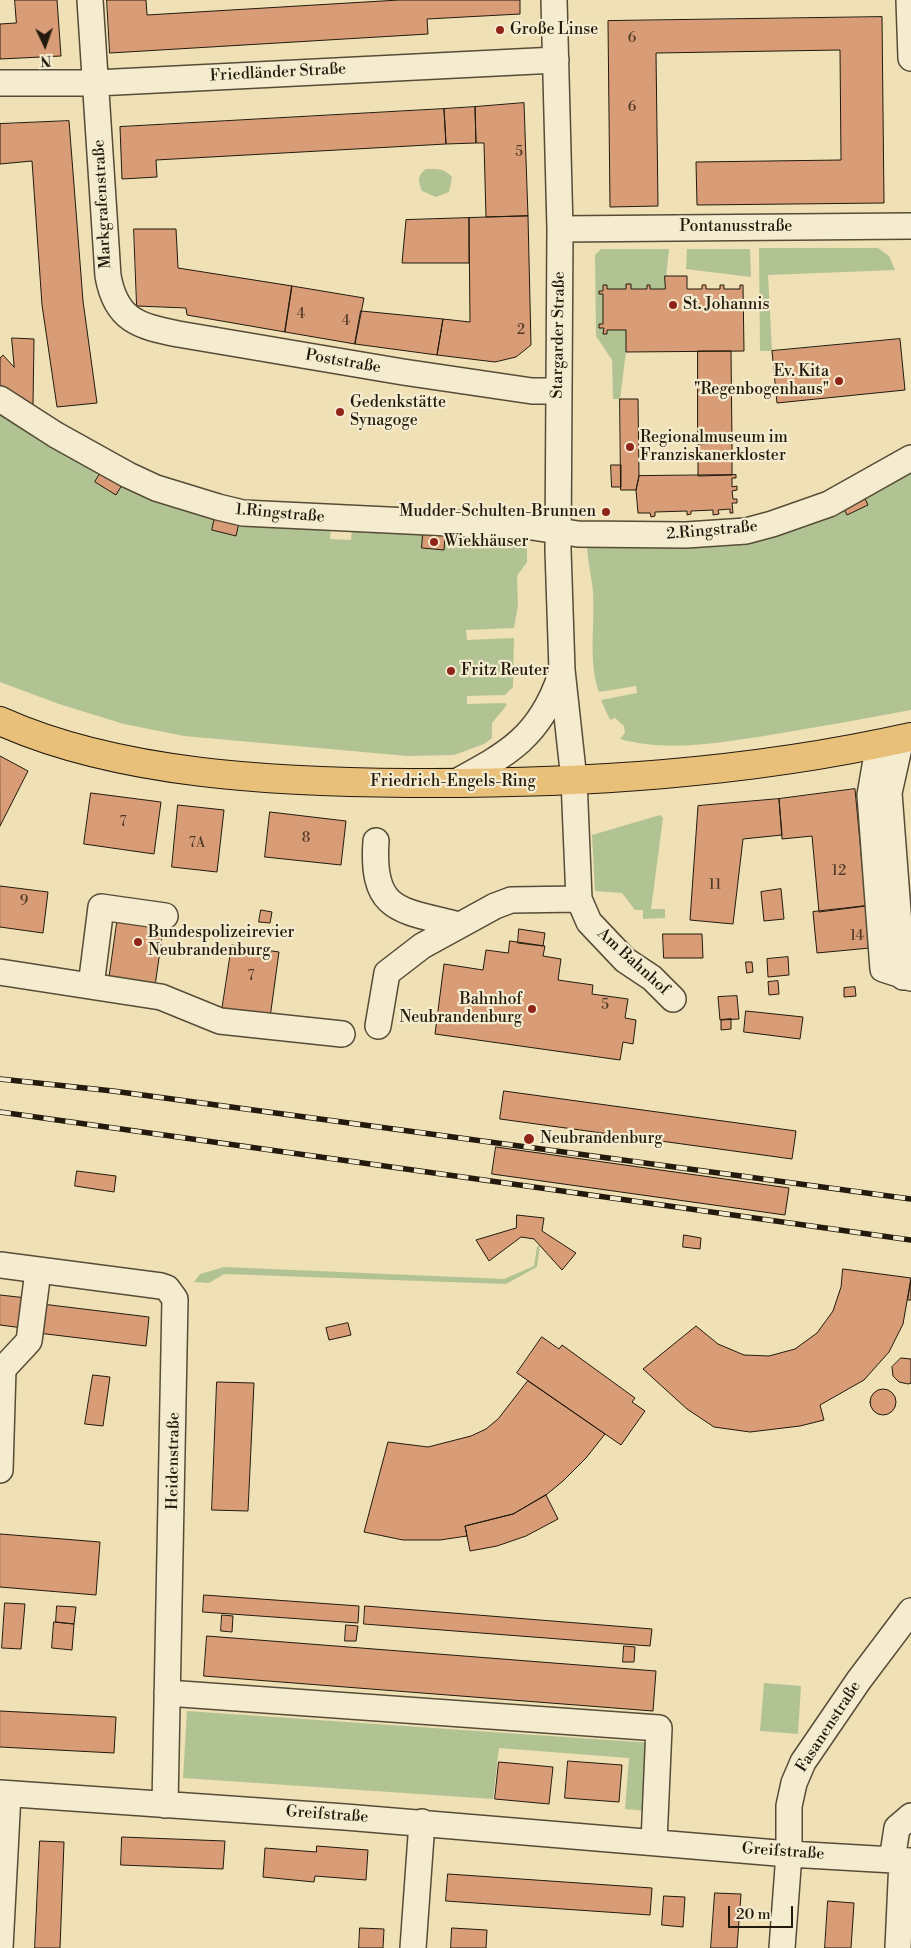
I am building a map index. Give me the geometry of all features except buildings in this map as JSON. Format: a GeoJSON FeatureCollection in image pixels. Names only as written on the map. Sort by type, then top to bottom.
{"type":"FeatureCollection","features":[{"type":"Feature","properties":{"kind":"main road","name":"Friedrich-Engels-Ring"},"geometry":{"type":"LineString","coordinates":[[0,721],[46,738],[110,755],[179,769],[330,782],[454,783],[642,776],[736,766],[897,740]]}},
{"type":"Feature","properties":{"kind":"street","name":"Markgrafenstraße"},"geometry":{"type":"LineString","coordinates":[[90,0],[108,276],[111,296],[120,309],[130,318]]}},
{"type":"Feature","properties":{"kind":"street","name":"Stargarder Straße"},"geometry":{"type":"LineString","coordinates":[[554,0],[560,229],[558,531],[562,670],[574,780]]}},
{"type":"Feature","properties":{"kind":"street"},"geometry":{"type":"LineString","coordinates":[[909,0],[911,58]]}},
{"type":"Feature","properties":{"kind":"street","name":"Friedländer Straße"},"geometry":{"type":"LineString","coordinates":[[0,83],[96,83],[556,60]]}},
{"type":"Feature","properties":{"kind":"street","name":"Pontanusstraße"},"geometry":{"type":"LineString","coordinates":[[560,229],[911,226]]}},
{"type":"Feature","properties":{"kind":"street","name":"Poststraße"},"geometry":{"type":"LineString","coordinates":[[130,318],[157,330],[187,336],[439,378],[532,391],[559,391]]}},
{"type":"Feature","properties":{"kind":"street","name":"1.Ringstraße"},"geometry":{"type":"LineString","coordinates":[[0,399],[56,435],[128,475],[156,488],[243,513],[532,527],[558,531]]}},
{"type":"Feature","properties":{"kind":"street","name":"2.Ringstraße"},"geometry":{"type":"LineString","coordinates":[[558,531],[578,534],[686,535],[746,531],[829,504],[911,458]]}},
{"type":"Feature","properties":{"kind":"street","name":"Stargarder Straße"},"geometry":{"type":"LineString","coordinates":[[454,783],[489,764],[524,739],[543,717],[562,670]]}},
{"type":"Feature","properties":{"kind":"street"},"geometry":{"type":"LineString","coordinates":[[897,740],[870,795],[883,969],[907,978]]}},
{"type":"Feature","properties":{"kind":"street","name":"Am Bahnhof"},"geometry":{"type":"LineString","coordinates":[[574,780],[579,899],[589,922],[625,960],[652,978],[673,999]]}},
{"type":"Feature","properties":{"kind":"street"},"geometry":{"type":"LineString","coordinates":[[376,841],[376,878],[387,900],[397,908],[459,925]]}},
{"type":"Feature","properties":{"kind":"street"},"geometry":{"type":"LineString","coordinates":[[378,1026],[387,973],[422,946],[459,925],[511,900],[579,899]]}},
{"type":"Feature","properties":{"kind":"street"},"geometry":{"type":"LineString","coordinates":[[91,986],[102,907],[165,916]]}},
{"type":"Feature","properties":{"kind":"street"},"geometry":{"type":"LineString","coordinates":[[0,972],[160,997],[220,1021],[342,1034]]}},
{"type":"Feature","properties":{"kind":"street","name":"Heidenstraße"},"geometry":{"type":"LineString","coordinates":[[0,1265],[161,1286],[167,1288],[175,1299],[171,1596],[166,1693],[165,1805]]}},
{"type":"Feature","properties":{"kind":"street"},"geometry":{"type":"LineString","coordinates":[[0,1470],[3,1369],[29,1341],[38,1270]]}},
{"type":"Feature","properties":{"kind":"street","name":"Fasanenstraße"},"geometry":{"type":"LineString","coordinates":[[782,1948],[789,1854],[789,1806],[794,1783],[803,1762],[859,1680],[911,1611]]}},
{"type":"Feature","properties":{"kind":"street"},"geometry":{"type":"LineString","coordinates":[[166,1693],[659,1728],[654,1842]]}},
{"type":"Feature","properties":{"kind":"street"},"geometry":{"type":"LineString","coordinates":[[0,1948],[4,1793]]}},
{"type":"Feature","properties":{"kind":"street","name":"Greifstraße"},"geometry":{"type":"LineString","coordinates":[[4,1793],[422,1822],[789,1854],[902,1860]]}},
{"type":"Feature","properties":{"kind":"street"},"geometry":{"type":"LineString","coordinates":[[898,1948],[902,1860],[897,1828],[911,1816]]}},
{"type":"Feature","properties":{"kind":"street"},"geometry":{"type":"LineString","coordinates":[[413,1948],[422,1822]]}},
{"type":"Feature","properties":{"kind":"green space"},"geometry":{"type":"Polygon","coordinates":[[[426,169],[437,169],[452,177],[449,192],[436,197],[422,191],[419,179],[426,169]]]}},
{"type":"Feature","properties":{"kind":"green space"},"geometry":{"type":"Polygon","coordinates":[[[759,248],[878,248],[889,256],[895,270],[768,275],[772,351],[760,351],[759,248]]]}},
{"type":"Feature","properties":{"kind":"green space"},"geometry":{"type":"Polygon","coordinates":[[[601,249],[669,249],[665,289],[650,289],[650,285],[647,285],[647,289],[631,289],[631,284],[626,284],[626,289],[607,289],[607,285],[603,285],[603,291],[599,291],[603,294],[603,333],[607,333],[607,330],[626,330],[626,352],[620,399],[613,399],[612,360],[596,336],[595,255],[601,249]]]}},
{"type":"Feature","properties":{"kind":"green space"},"geometry":{"type":"Polygon","coordinates":[[[687,249],[750,249],[751,277],[686,269],[687,249]]]}},
{"type":"Feature","properties":{"kind":"green space"},"geometry":{"type":"Polygon","coordinates":[[[0,409],[101,471],[95,482],[115,494],[123,483],[215,517],[212,530],[235,536],[239,523],[331,527],[330,539],[351,540],[352,529],[423,534],[444,550],[445,535],[527,541],[527,562],[517,576],[518,605],[514,628],[466,630],[467,640],[514,638],[513,687],[505,695],[467,696],[467,704],[505,703],[507,705],[492,723],[492,738],[484,744],[454,755],[408,756],[184,736],[124,724],[59,704],[0,682],[0,409]]]}},
{"type":"Feature","properties":{"kind":"green space"},"geometry":{"type":"Polygon","coordinates":[[[911,470],[911,710],[746,739],[692,745],[655,745],[620,739],[625,733],[624,726],[615,718],[610,720],[601,700],[637,693],[636,686],[599,692],[594,668],[593,593],[587,543],[842,504],[848,515],[868,505],[863,494],[911,470]]]}},
{"type":"Feature","properties":{"kind":"green space"},"geometry":{"type":"Polygon","coordinates":[[[660,815],[663,818],[651,909],[665,909],[665,918],[643,919],[643,910],[635,910],[622,893],[595,891],[592,835],[660,815]]]}},
{"type":"Feature","properties":{"kind":"green space"},"geometry":{"type":"Polygon","coordinates":[[[540,1245],[537,1267],[506,1284],[224,1274],[209,1283],[194,1282],[200,1274],[224,1267],[504,1279],[534,1266],[537,1247],[540,1245]]]}},
{"type":"Feature","properties":{"kind":"green space"},"geometry":{"type":"Polygon","coordinates":[[[764,1683],[801,1686],[798,1734],[760,1731],[764,1683]]]}},
{"type":"Feature","properties":{"kind":"green space"},"geometry":{"type":"Polygon","coordinates":[[[187,1711],[652,1743],[647,1811],[625,1809],[629,1758],[499,1748],[493,1799],[183,1778],[187,1711]]]}},
{"type":"Feature","properties":{"kind":"railway"},"geometry":{"type":"LineString","coordinates":[[0,1079],[113,1091],[911,1199]]}},
{"type":"Feature","properties":{"kind":"railway"},"geometry":{"type":"LineString","coordinates":[[0,1112],[911,1240]]}},
{"type":"Feature","properties":{"kind":"place","name":"Große Linse"},"geometry":{"type":"Point","coordinates":[500,30]}},
{"type":"Feature","properties":{"kind":"place","name":"St. Johannis"},"geometry":{"type":"Point","coordinates":[673,305]}},
{"type":"Feature","properties":{"kind":"place","name":"Ev. Kita \"Regenbogenhaus\""},"geometry":{"type":"Point","coordinates":[839,381]}},
{"type":"Feature","properties":{"kind":"place","name":"Gedenkstätte Synagoge"},"geometry":{"type":"Point","coordinates":[340,412]}},
{"type":"Feature","properties":{"kind":"place","name":"Regionalmuseum im Franziskanerkloster"},"geometry":{"type":"Point","coordinates":[630,447]}},
{"type":"Feature","properties":{"kind":"place","name":"Mudder-Schulten-Brunnen"},"geometry":{"type":"Point","coordinates":[606,512]}},
{"type":"Feature","properties":{"kind":"place","name":"Wiekhäuser"},"geometry":{"type":"Point","coordinates":[434,542]}},
{"type":"Feature","properties":{"kind":"place","name":"Fritz Reuter"},"geometry":{"type":"Point","coordinates":[451,671]}},
{"type":"Feature","properties":{"kind":"place","name":"Bundespolizeirevier Neubrandenburg"},"geometry":{"type":"Point","coordinates":[138,942]}},
{"type":"Feature","properties":{"kind":"place","name":"Bahnhof Neubrandenburg"},"geometry":{"type":"Point","coordinates":[532,1009]}},
{"type":"Feature","properties":{"kind":"place","name":"Neubrandenburg"},"geometry":{"type":"Point","coordinates":[529,1139]}}]}
